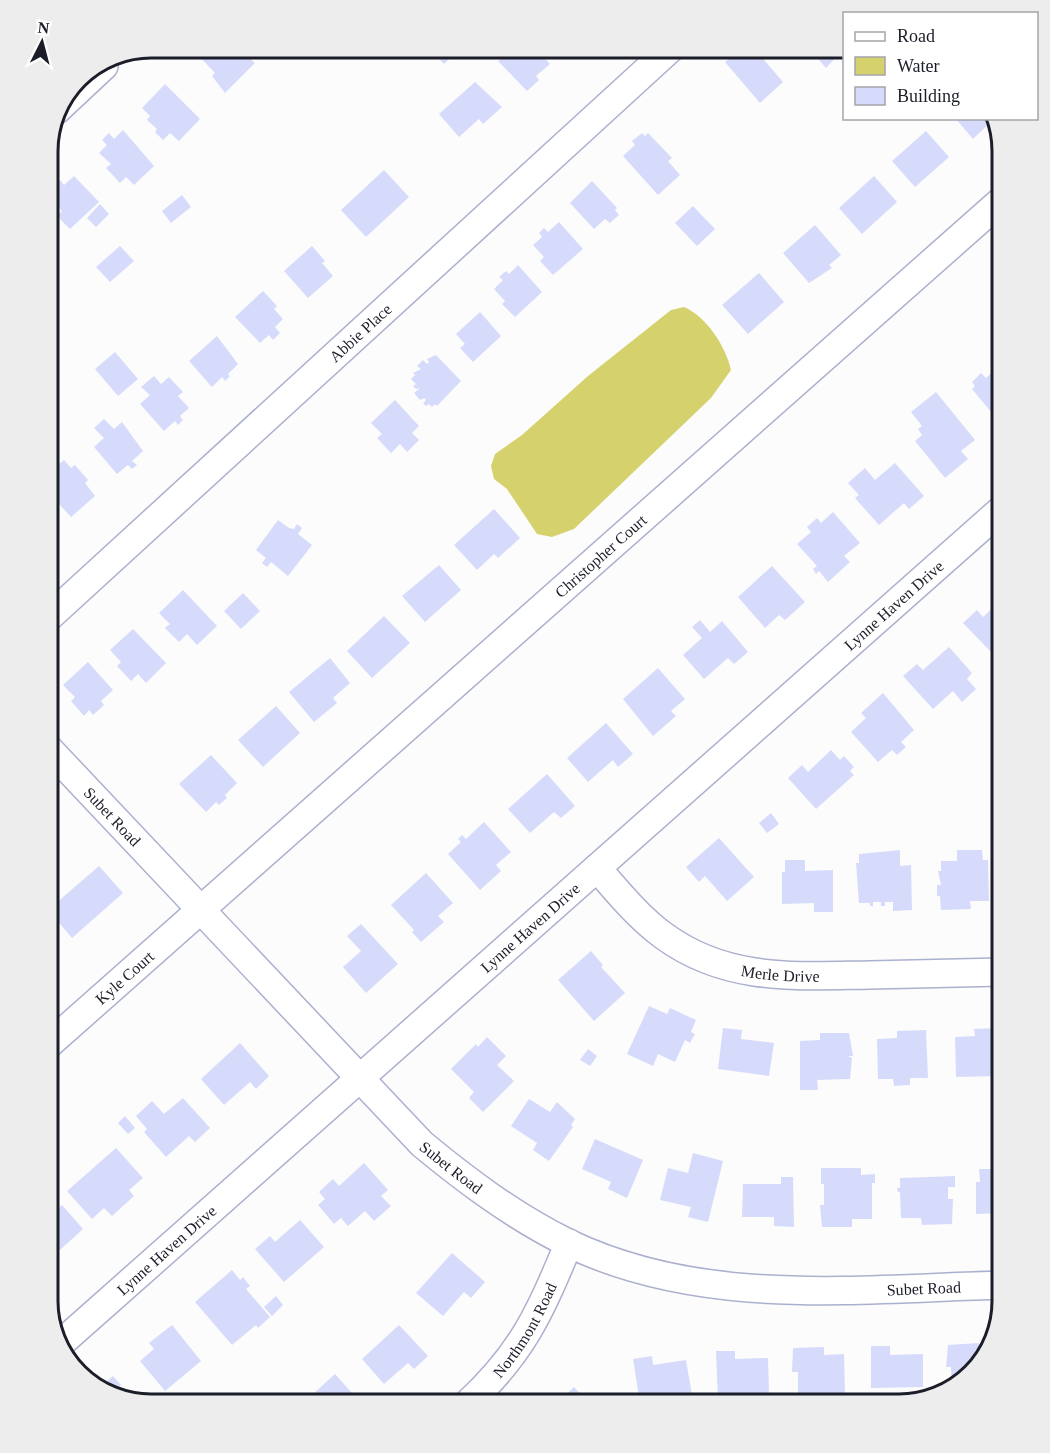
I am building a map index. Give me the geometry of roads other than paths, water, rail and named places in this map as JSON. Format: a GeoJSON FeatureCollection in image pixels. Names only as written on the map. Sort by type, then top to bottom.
{"type":"FeatureCollection","features":[{"type":"Feature","properties":{"kind":"street","name":"Abbie Place"},"geometry":{"type":"LineString","coordinates":[[59,608],[659,59]]}},
{"type":"Feature","properties":{"kind":"street","name":"Christopher Court"},"geometry":{"type":"LineString","coordinates":[[200,910],[992,209]]}},
{"type":"Feature","properties":{"kind":"street","name":"Lynne Haven Drive"},"geometry":{"type":"LineString","coordinates":[[67,1338],[992,518]]}},
{"type":"Feature","properties":{"kind":"street","name":"Subet Road"},"geometry":{"type":"LineString","coordinates":[[58,759],[422,1144],[466,1180],[513,1212],[569,1243],[624,1265],[683,1280],[748,1289],[809,1291],[992,1285]]}},
{"type":"Feature","properties":{"kind":"street","name":"Merle Drive"},"geometry":{"type":"LineString","coordinates":[[597,868],[638,915],[665,937],[726,967],[762,975],[801,976],[992,972]]}},
{"type":"Feature","properties":{"kind":"street","name":"Kyle Court"},"geometry":{"type":"LineString","coordinates":[[58,1037],[200,910]]}},
{"type":"Feature","properties":{"kind":"street","name":"Northmont Road"},"geometry":{"type":"LineString","coordinates":[[477,1394],[500,1372],[522,1343],[542,1307],[569,1243]]}},
{"type":"Feature","properties":{"kind":"water"},"geometry":{"type":"Polygon","coordinates":[[[684,307],[708,325],[725,352],[731,370],[711,398],[574,529],[552,537],[537,534],[507,489],[494,479],[491,466],[495,454],[522,435],[588,376],[671,310],[684,307]]]}}]}
